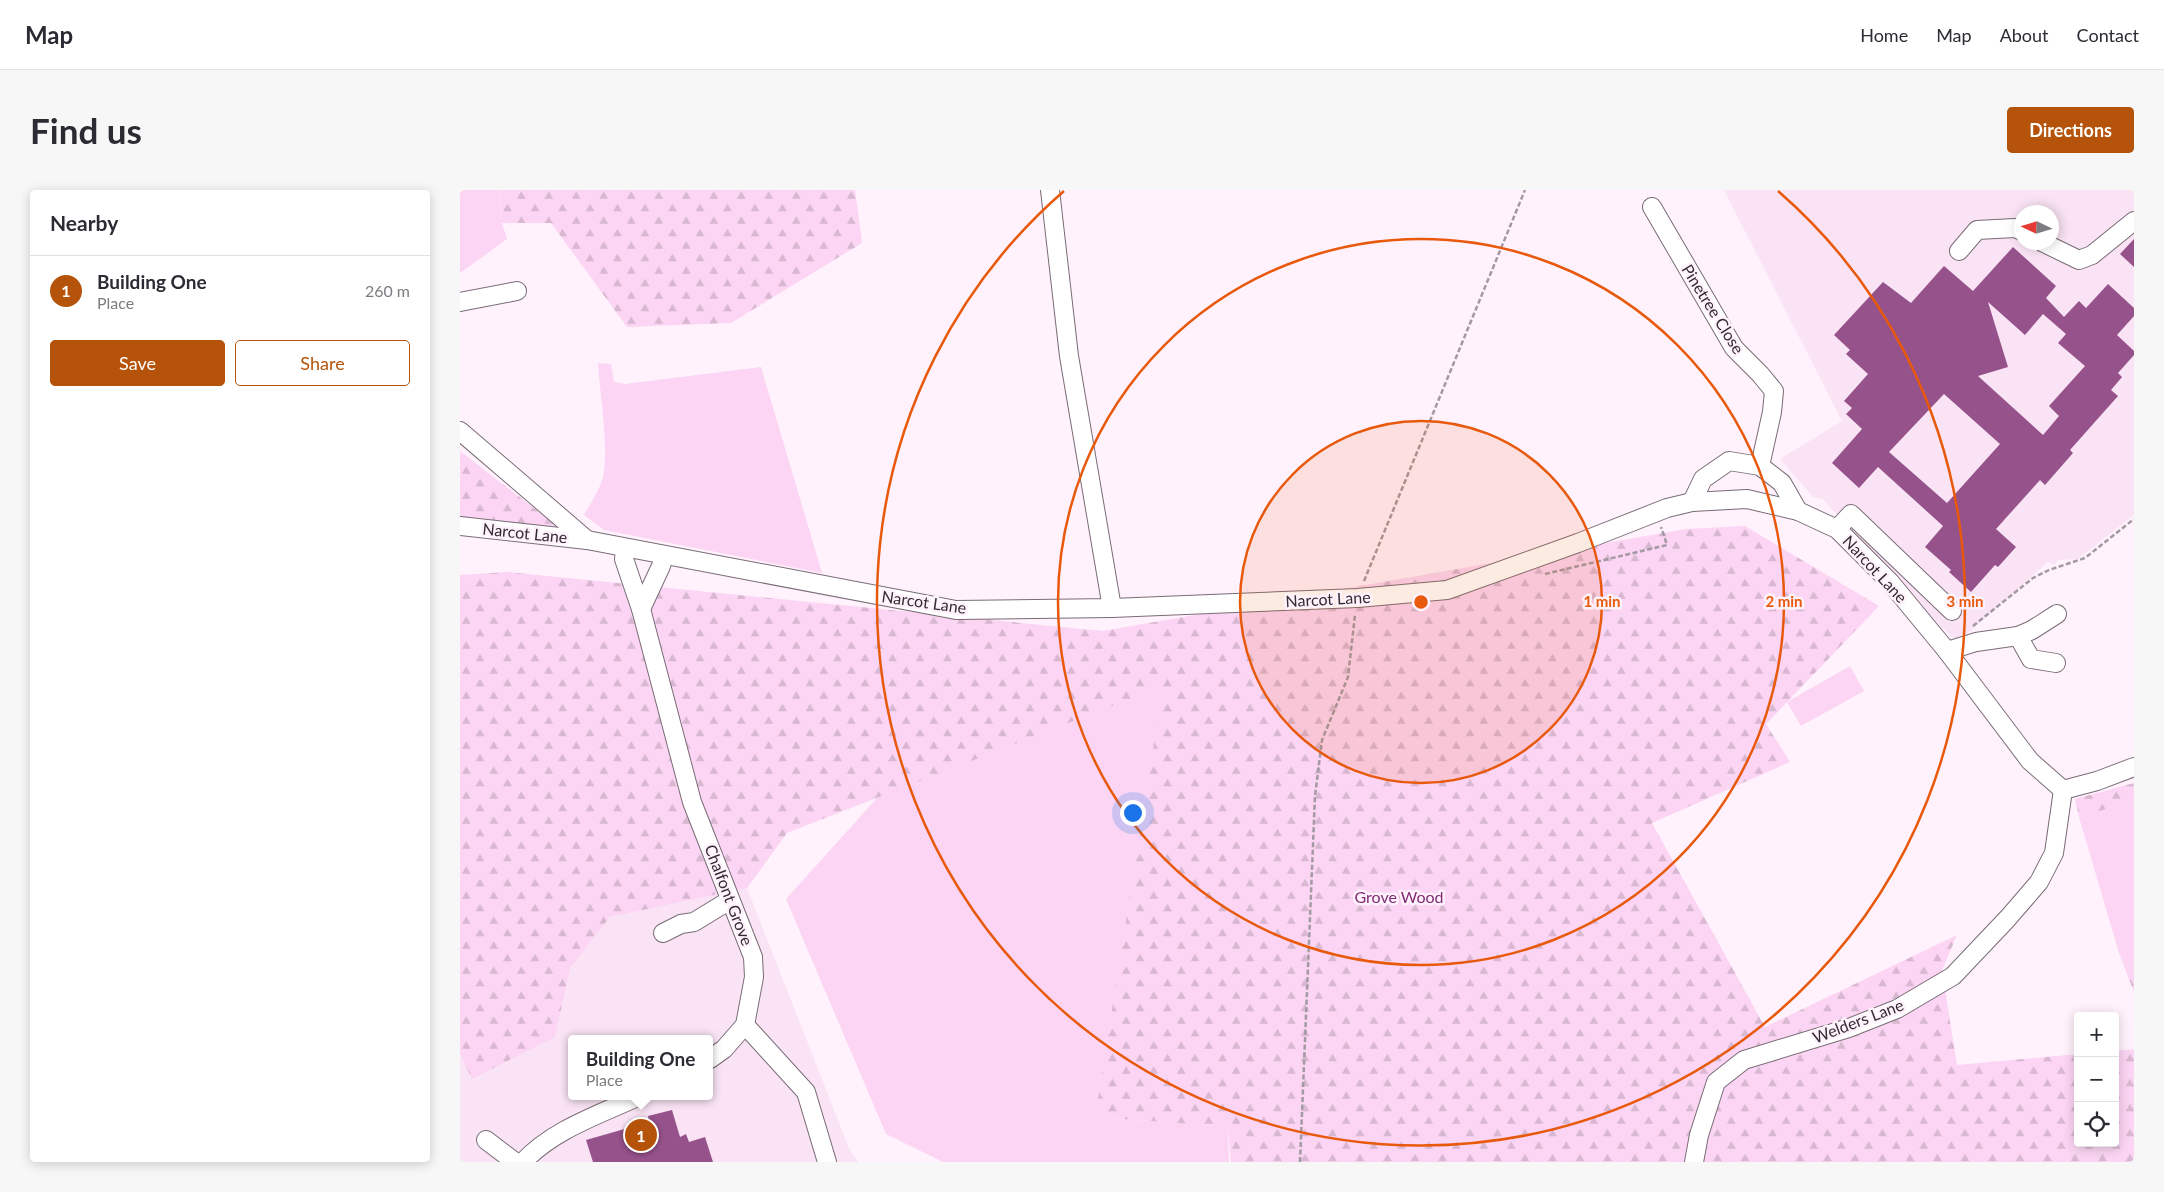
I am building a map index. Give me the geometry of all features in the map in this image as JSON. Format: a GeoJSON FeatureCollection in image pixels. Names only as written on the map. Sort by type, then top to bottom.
{"type":"FeatureCollection","features":[{"type":"Feature","properties":{"kind":"street"},"geometry":{"type":"LineString","coordinates":[[1050,190],[1069,356],[1112,608]]}},
{"type":"Feature","properties":{"kind":"street","name":"Pinetree Close"},"geometry":{"type":"LineString","coordinates":[[1652,207],[1734,348],[1774,391],[1772,412],[1760,466]]}},
{"type":"Feature","properties":{"kind":"street"},"geometry":{"type":"LineString","coordinates":[[2058,250],[2079,260],[2092,255],[2134,221]]}},
{"type":"Feature","properties":{"kind":"street"},"geometry":{"type":"LineString","coordinates":[[1959,251],[1977,230],[2014,228]]}},
{"type":"Feature","properties":{"kind":"street"},"geometry":{"type":"LineString","coordinates":[[460,302],[517,291]]}},
{"type":"Feature","properties":{"kind":"street"},"geometry":{"type":"LineString","coordinates":[[460,431],[587,540]]}},
{"type":"Feature","properties":{"kind":"street"},"geometry":{"type":"LineString","coordinates":[[1692,502],[1704,479],[1729,461],[1760,466],[1782,483],[1798,511]]}},
{"type":"Feature","properties":{"kind":"street","name":"Narcot Lane"},"geometry":{"type":"LineString","coordinates":[[460,526],[587,540],[956,610],[1356,605],[1447,590],[1578,543],[1656,512],[1692,502],[1747,499],[1798,511],[1837,529],[1890,582],[1947,651],[2030,761],[2063,790]]}},
{"type":"Feature","properties":{"kind":"street"},"geometry":{"type":"LineString","coordinates":[[1837,529],[1851,514],[1952,611]]}},
{"type":"Feature","properties":{"kind":"street","name":"Chalfont Grove"},"geometry":{"type":"LineString","coordinates":[[624,548],[624,559],[641,609],[692,802],[753,957],[754,976],[745,1025]]}},
{"type":"Feature","properties":{"kind":"street"},"geometry":{"type":"LineString","coordinates":[[641,609],[662,566],[664,556]]}},
{"type":"Feature","properties":{"kind":"street"},"geometry":{"type":"LineString","coordinates":[[1947,651],[1976,642],[2018,636],[2032,630],[2057,614]]}},
{"type":"Feature","properties":{"kind":"street"},"geometry":{"type":"LineString","coordinates":[[2018,636],[2030,659],[2056,663]]}},
{"type":"Feature","properties":{"kind":"street"},"geometry":{"type":"LineString","coordinates":[[2063,790],[2097,781],[2134,767]]}},
{"type":"Feature","properties":{"kind":"street","name":"Welders Lane"},"geometry":{"type":"LineString","coordinates":[[1694,1162],[1698,1135],[1716,1082],[1744,1060],[1865,1022],[1897,1009],[1953,976],[2039,882],[2054,853],[2063,790]]}},
{"type":"Feature","properties":{"kind":"street"},"geometry":{"type":"LineString","coordinates":[[664,933],[681,924],[694,922],[730,900]]}},
{"type":"Feature","properties":{"kind":"street"},"geometry":{"type":"LineString","coordinates":[[713,1057],[724,1049],[745,1025],[806,1092],[827,1162]]}},
{"type":"Feature","properties":{"kind":"street"},"geometry":{"type":"LineString","coordinates":[[523,1162],[552,1136],[630,1100]]}},
{"type":"Feature","properties":{"kind":"street"},"geometry":{"type":"LineString","coordinates":[[486,1140],[515,1162]]}},
{"type":"Feature","properties":{"kind":"path"},"geometry":{"type":"LineString","coordinates":[[1300,1162],[1315,796],[1322,740],[1348,677],[1356,605],[1525,190]]}},
{"type":"Feature","properties":{"kind":"path"},"geometry":{"type":"LineString","coordinates":[[1539,575],[1667,545],[1656,512]]}},
{"type":"Feature","properties":{"kind":"path"},"geometry":{"type":"LineString","coordinates":[[1966,632],[2033,578],[2049,570],[2085,558],[2134,519]]}},
{"type":"Feature","properties":{"kind":"shaded area"},"geometry":{"type":"Polygon","coordinates":[[[1724,190],[2134,190],[2134,515],[2078,559],[2058,560],[2054,565],[2048,562],[1959,641],[1952,637],[1889,575],[1823,499],[1813,497],[1780,459],[1842,421],[1724,190]]]}},
{"type":"Feature","properties":{"kind":"shaded area"},"geometry":{"type":"Polygon","coordinates":[[[747,888],[849,1148],[858,1162],[460,1162],[460,1012],[610,917],[747,888]]]}},
{"type":"Feature","properties":{"kind":"green space"},"geometry":{"type":"Polygon","coordinates":[[[460,190],[499,190],[502,223],[507,239],[460,273],[460,190]]]}},
{"type":"Feature","properties":{"kind":"green space"},"geometry":{"type":"Polygon","coordinates":[[[499,190],[855,190],[862,243],[731,323],[627,327],[551,223],[502,223],[499,190]]]}},
{"type":"Feature","properties":{"kind":"green space"},"geometry":{"type":"Polygon","coordinates":[[[598,363],[611,364],[614,382],[625,384],[761,367],[822,573],[604,530],[584,515],[599,489],[604,472],[604,432],[598,363]]]}},
{"type":"Feature","properties":{"kind":"green space"},"geometry":{"type":"Polygon","coordinates":[[[460,451],[557,526],[460,526],[460,451]]]}},
{"type":"Feature","properties":{"kind":"green space","name":"Grove Wood"},"geometry":{"type":"Polygon","coordinates":[[[1745,526],[1879,606],[1766,724],[1790,762],[1652,823],[1765,1027],[1957,935],[1942,970],[1957,1065],[2074,1054],[2074,1147],[2119,1147],[2119,1051],[2134,1049],[2134,1162],[1231,1162],[1228,1127],[1095,1117],[1163,686],[787,833],[747,888],[610,917],[570,968],[555,1037],[472,1079],[460,1053],[460,575],[507,572],[1103,631],[1686,529],[1745,526]]]}},
{"type":"Feature","properties":{"kind":"green space"},"geometry":{"type":"Polygon","coordinates":[[[1850,666],[1864,691],[1801,726],[1787,702],[1850,666]]]}},
{"type":"Feature","properties":{"kind":"green space"},"geometry":{"type":"Polygon","coordinates":[[[1164,685],[1095,1117],[1228,1127],[1229,1162],[943,1162],[886,1134],[786,899],[942,726],[1164,685]]]}},
{"type":"Feature","properties":{"kind":"green space"},"geometry":{"type":"Polygon","coordinates":[[[2134,783],[2134,801],[2079,817],[2075,799],[2134,783]]]}},
{"type":"Feature","properties":{"kind":"green space"},"geometry":{"type":"Polygon","coordinates":[[[2134,801],[2134,974],[2119,953],[2079,817],[2134,801]]]}},
{"type":"Feature","properties":{"kind":"green space"},"geometry":{"type":"Polygon","coordinates":[[[2119,953],[2134,974],[2134,992],[2119,953]]]}},
{"type":"Feature","properties":{"kind":"building"},"geometry":{"type":"Polygon","coordinates":[[[2134,239],[2134,267],[2120,254],[2134,239]]]}},
{"type":"Feature","properties":{"kind":"building"},"geometry":{"type":"Polygon","coordinates":[[[2013,247],[2014,250],[2016,250],[2056,286],[2046,298],[2064,317],[2079,301],[2086,308],[2108,284],[2134,308],[2134,316],[2117,335],[2134,351],[2134,355],[2118,373],[2122,377],[2111,390],[2118,396],[2070,450],[2073,453],[2045,485],[2040,480],[1996,529],[2016,547],[1998,567],[1995,565],[1971,592],[1949,572],[1951,570],[1925,547],[1943,526],[1878,467],[1859,488],[1832,463],[1862,429],[1846,414],[1852,408],[1844,401],[1868,374],[1846,354],[1850,350],[1834,335],[1883,282],[1911,303],[1944,266],[1973,291],[2013,247]],[[1988,302],[2008,367],[1978,376],[2043,435],[2059,416],[2049,406],[2085,366],[2058,343],[2066,334],[2043,314],[2025,335],[1988,302]],[[1944,394],[1889,452],[1947,503],[2000,444],[1944,394]]]}},
{"type":"Feature","properties":{"kind":"building"},"geometry":{"type":"Polygon","coordinates":[[[672,1110],[680,1137],[686,1134],[689,1142],[705,1137],[713,1162],[593,1162],[586,1140],[649,1122],[648,1116],[672,1110]]]}},
{"type":"Feature","properties":{"kind":"place","name":"Building One"},"geometry":{"type":"Point","coordinates":[641,1135]}}]}
